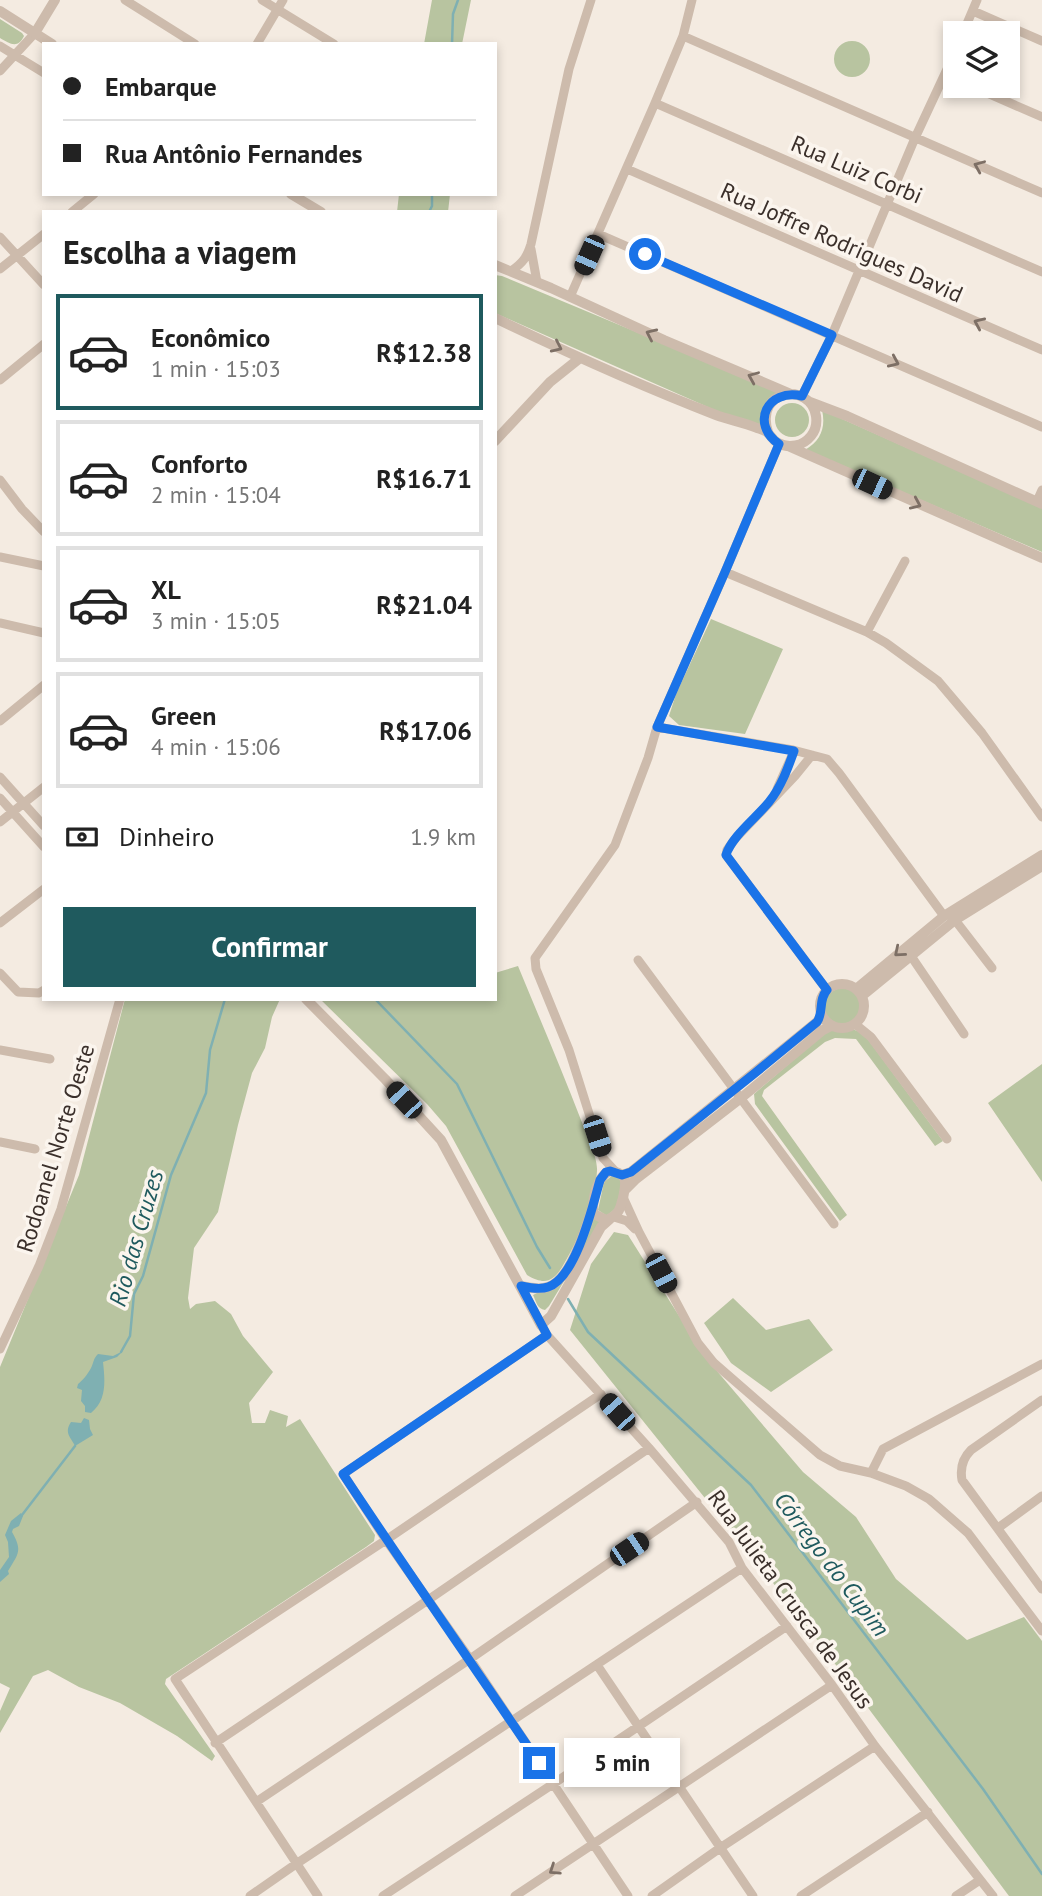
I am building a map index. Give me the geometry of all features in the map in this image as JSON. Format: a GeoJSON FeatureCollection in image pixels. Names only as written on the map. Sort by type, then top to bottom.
{"type":"FeatureCollection","features":[{"type":"Feature","properties":{"kind":"street"},"geometry":{"type":"LineString","coordinates":[[0,71],[35,33],[55,0]]}},
{"type":"Feature","properties":{"kind":"street"},"geometry":{"type":"LineString","coordinates":[[125,0],[192,42]]}},
{"type":"Feature","properties":{"kind":"street"},"geometry":{"type":"LineString","coordinates":[[262,0],[331,42]]}},
{"type":"Feature","properties":{"kind":"street"},"geometry":{"type":"LineString","coordinates":[[258,42],[283,0]]}},
{"type":"Feature","properties":{"kind":"street"},"geometry":{"type":"LineString","coordinates":[[511,271],[527,257],[531,244],[569,69],[591,0]]}},
{"type":"Feature","properties":{"kind":"street"},"geometry":{"type":"LineString","coordinates":[[570,297],[656,103],[683,36],[692,0]]}},
{"type":"Feature","properties":{"kind":"street"},"geometry":{"type":"LineString","coordinates":[[968,21],[977,0]]}},
{"type":"Feature","properties":{"kind":"street"},"geometry":{"type":"LineString","coordinates":[[0,11],[49,42]]}},
{"type":"Feature","properties":{"kind":"street"},"geometry":{"type":"LineString","coordinates":[[973,11],[1042,41]]}},
{"type":"Feature","properties":{"kind":"street"},"geometry":{"type":"LineString","coordinates":[[683,36],[1042,193]]}},
{"type":"Feature","properties":{"kind":"street"},"geometry":{"type":"LineString","coordinates":[[0,46],[42,72]]}},
{"type":"Feature","properties":{"kind":"street"},"geometry":{"type":"LineString","coordinates":[[801,397],[832,335],[943,78]]}},
{"type":"Feature","properties":{"kind":"street"},"geometry":{"type":"LineString","coordinates":[[998,98],[1042,117]]}},
{"type":"Feature","properties":{"kind":"street","name":"Rua Luiz Corbi"},"geometry":{"type":"LineString","coordinates":[[656,103],[1042,272]]}},
{"type":"Feature","properties":{"kind":"street","name":"Rua Joffre Rodrigues David"},"geometry":{"type":"LineString","coordinates":[[627,169],[1042,350]]}},
{"type":"Feature","properties":{"kind":"street"},"geometry":{"type":"LineString","coordinates":[[74,210],[92,196]]}},
{"type":"Feature","properties":{"kind":"street"},"geometry":{"type":"LineString","coordinates":[[294,196],[318,210]]}},
{"type":"Feature","properties":{"kind":"street"},"geometry":{"type":"LineString","coordinates":[[598,234],[1042,427]]}},
{"type":"Feature","properties":{"kind":"street"},"geometry":{"type":"LineString","coordinates":[[0,269],[42,236]]}},
{"type":"Feature","properties":{"kind":"street"},"geometry":{"type":"LineString","coordinates":[[0,237],[42,283]]}},
{"type":"Feature","properties":{"kind":"street"},"geometry":{"type":"LineString","coordinates":[[531,244],[537,282]]}},
{"type":"Feature","properties":{"kind":"street"},"geometry":{"type":"LineString","coordinates":[[497,266],[664,340],[1040,498]]}},
{"type":"Feature","properties":{"kind":"street"},"geometry":{"type":"LineString","coordinates":[[497,319],[637,384],[720,417],[768,432]]}},
{"type":"Feature","properties":{"kind":"street"},"geometry":{"type":"LineString","coordinates":[[0,380],[42,346]]}},
{"type":"Feature","properties":{"kind":"street"},"geometry":{"type":"LineString","coordinates":[[497,439],[550,382],[580,358]]}},
{"type":"Feature","properties":{"kind":"street"},"geometry":{"type":"LineString","coordinates":[[783,445],[800,445],[815,431],[815,411],[801,397],[782,395],[772,401],[766,410],[764,421],[771,439],[783,445],[809,457],[1042,558]]}},
{"type":"Feature","properties":{"kind":"street"},"geometry":{"type":"LineString","coordinates":[[521,1286],[548,1287],[561,1278],[583,1241],[600,1180],[603,1158],[569,1050],[536,969],[535,958],[615,845],[657,727],[783,445]]}},
{"type":"Feature","properties":{"kind":"street"},"geometry":{"type":"LineString","coordinates":[[0,480],[42,530]]}},
{"type":"Feature","properties":{"kind":"street"},"geometry":{"type":"LineString","coordinates":[[0,557],[42,566]]}},
{"type":"Feature","properties":{"kind":"street"},"geometry":{"type":"LineString","coordinates":[[867,632],[905,561]]}},
{"type":"Feature","properties":{"kind":"street"},"geometry":{"type":"LineString","coordinates":[[725,572],[867,632],[938,681],[982,733],[1042,817]]}},
{"type":"Feature","properties":{"kind":"street"},"geometry":{"type":"LineString","coordinates":[[0,623],[42,633]]}},
{"type":"Feature","properties":{"kind":"street"},"geometry":{"type":"LineString","coordinates":[[0,721],[42,687]]}},
{"type":"Feature","properties":{"kind":"street"},"geometry":{"type":"LineString","coordinates":[[657,727],[827,759],[944,916]]}},
{"type":"Feature","properties":{"kind":"street"},"geometry":{"type":"LineString","coordinates":[[771,800],[786,773],[794,751]]}},
{"type":"Feature","properties":{"kind":"street"},"geometry":{"type":"LineString","coordinates":[[811,755],[795,776],[735,839],[726,855],[827,990]]}},
{"type":"Feature","properties":{"kind":"street"},"geometry":{"type":"LineString","coordinates":[[0,777],[42,824]]}},
{"type":"Feature","properties":{"kind":"street"},"geometry":{"type":"LineString","coordinates":[[0,822],[42,789]]}},
{"type":"Feature","properties":{"kind":"street"},"geometry":{"type":"LineString","coordinates":[[0,798],[42,845]]}},
{"type":"Feature","properties":{"kind":"street"},"geometry":{"type":"LineString","coordinates":[[859,993],[944,916],[1042,855]]}},
{"type":"Feature","properties":{"kind":"street"},"geometry":{"type":"LineString","coordinates":[[859,993],[955,920],[1042,866]]}},
{"type":"Feature","properties":{"kind":"street"},"geometry":{"type":"LineString","coordinates":[[0,923],[42,891]]}},
{"type":"Feature","properties":{"kind":"street"},"geometry":{"type":"LineString","coordinates":[[955,920],[992,968]]}},
{"type":"Feature","properties":{"kind":"street"},"geometry":{"type":"LineString","coordinates":[[911,956],[964,1034]]}},
{"type":"Feature","properties":{"kind":"street"},"geometry":{"type":"LineString","coordinates":[[638,960],[834,1224]]}},
{"type":"Feature","properties":{"kind":"street"},"geometry":{"type":"LineString","coordinates":[[0,973],[18,992],[42,991]]}},
{"type":"Feature","properties":{"kind":"street"},"geometry":{"type":"LineString","coordinates":[[624,1194],[636,1179],[738,1094],[817,1022],[821,1016],[821,1012],[822,995],[827,990],[842,984],[859,993],[864,1004],[861,1019],[848,1028],[831,1026],[821,1012]]}},
{"type":"Feature","properties":{"kind":"street","name":"Rodoanel Norte Oeste"},"geometry":{"type":"LineString","coordinates":[[1,1345],[39,1266],[61,1209],[119,1001]]}},
{"type":"Feature","properties":{"kind":"street"},"geometry":{"type":"LineString","coordinates":[[308,1001],[385,1079],[440,1140],[544,1330]]}},
{"type":"Feature","properties":{"kind":"street"},"geometry":{"type":"LineString","coordinates":[[855,1024],[872,1037],[947,1139]]}},
{"type":"Feature","properties":{"kind":"street"},"geometry":{"type":"LineString","coordinates":[[600,1180],[606,1172],[631,1172],[831,1026]]}},
{"type":"Feature","properties":{"kind":"street"},"geometry":{"type":"LineString","coordinates":[[0,1049],[50,1059]]}},
{"type":"Feature","properties":{"kind":"street"},"geometry":{"type":"LineString","coordinates":[[0,1142],[35,1149]]}},
{"type":"Feature","properties":{"kind":"street"},"geometry":{"type":"LineString","coordinates":[[603,1158],[626,1181],[620,1208],[601,1227],[544,1330],[343,1474],[628,1896]]}},
{"type":"Feature","properties":{"kind":"street"},"geometry":{"type":"LineString","coordinates":[[624,1194],[639,1232],[698,1343],[714,1363],[820,1455],[839,1466],[871,1473],[906,1486],[929,1499],[968,1533],[1042,1631]]}},
{"type":"Feature","properties":{"kind":"street"},"geometry":{"type":"LineString","coordinates":[[593,1206],[597,1217],[627,1221],[639,1232]]}},
{"type":"Feature","properties":{"kind":"street","name":"Rua Julieta Crusca de Jesus"},"geometry":{"type":"LineString","coordinates":[[544,1330],[697,1502],[729,1542],[742,1568],[875,1746],[993,1896]]}},
{"type":"Feature","properties":{"kind":"street"},"geometry":{"type":"LineString","coordinates":[[871,1473],[883,1449],[1042,1364]]}},
{"type":"Feature","properties":{"kind":"street"},"geometry":{"type":"LineString","coordinates":[[318,1896],[175,1679],[601,1394]]}},
{"type":"Feature","properties":{"kind":"street"},"geometry":{"type":"LineString","coordinates":[[1042,1400],[971,1450],[963,1463],[961,1473],[962,1480],[1042,1589]]}},
{"type":"Feature","properties":{"kind":"street"},"geometry":{"type":"LineString","coordinates":[[215,1743],[649,1448]]}},
{"type":"Feature","properties":{"kind":"street"},"geometry":{"type":"LineString","coordinates":[[998,1528],[1042,1496]]}},
{"type":"Feature","properties":{"kind":"street"},"geometry":{"type":"LineString","coordinates":[[256,1802],[470,1659],[697,1502]]}},
{"type":"Feature","properties":{"kind":"street"},"geometry":{"type":"LineString","coordinates":[[250,1896],[742,1568]]}},
{"type":"Feature","properties":{"kind":"street"},"geometry":{"type":"LineString","coordinates":[[383,1896],[787,1626]]}},
{"type":"Feature","properties":{"kind":"street"},"geometry":{"type":"LineString","coordinates":[[597,1665],[753,1896]]}},
{"type":"Feature","properties":{"kind":"street"},"geometry":{"type":"LineString","coordinates":[[515,1896],[832,1685]]}},
{"type":"Feature","properties":{"kind":"street"},"geometry":{"type":"LineString","coordinates":[[652,1896],[875,1746]]}},
{"type":"Feature","properties":{"kind":"street"},"geometry":{"type":"LineString","coordinates":[[801,1896],[928,1812]]}},
{"type":"Feature","properties":{"kind":"street"},"geometry":{"type":"LineString","coordinates":[[956,1896],[980,1880]]}},
{"type":"Feature","properties":{"kind":"green space"},"geometry":{"type":"Polygon","coordinates":[[[432,0],[471,0],[462,42],[424,42],[432,0]]]}},
{"type":"Feature","properties":{"kind":"green space"},"geometry":{"type":"Polygon","coordinates":[[[0,19],[22,33],[24,36],[19,43],[10,43],[0,38],[0,19]]]}},
{"type":"Feature","properties":{"kind":"green space"},"geometry":{"type":"Polygon","coordinates":[[[852,41],[864,47],[870,59],[864,71],[852,77],[840,71],[834,59],[840,47],[852,41]]]}},
{"type":"Feature","properties":{"kind":"green space"},"geometry":{"type":"Polygon","coordinates":[[[399,196],[450,196],[448,210],[397,210],[399,196]]]}},
{"type":"Feature","properties":{"kind":"green space"},"geometry":{"type":"Polygon","coordinates":[[[497,275],[780,392],[761,412],[762,431],[497,314],[497,275]]]}},
{"type":"Feature","properties":{"kind":"green space"},"geometry":{"type":"Polygon","coordinates":[[[792,403],[804,408],[809,420],[804,432],[792,437],[780,432],[775,420],[780,408],[792,403]]]}},
{"type":"Feature","properties":{"kind":"green space"},"geometry":{"type":"Polygon","coordinates":[[[822,410],[1042,508],[1042,552],[805,450],[821,433],[822,410]]]}},
{"type":"Feature","properties":{"kind":"green space"},"geometry":{"type":"Polygon","coordinates":[[[711,619],[783,649],[745,734],[679,725],[669,716],[676,694],[711,619]]]}},
{"type":"Feature","properties":{"kind":"green space"},"geometry":{"type":"Polygon","coordinates":[[[518,966],[589,1139],[597,1165],[592,1197],[579,1235],[558,1273],[545,1281],[527,1275],[446,1126],[322,1001],[497,1001],[497,972],[518,966]]]}},
{"type":"Feature","properties":{"kind":"green space"},"geometry":{"type":"Polygon","coordinates":[[[843,988],[856,994],[862,1007],[856,1020],[843,1026],[830,1020],[824,1007],[830,994],[843,988]]]}},
{"type":"Feature","properties":{"kind":"green space"},"geometry":{"type":"Polygon","coordinates":[[[124,1001],[279,1001],[272,1017],[265,1048],[252,1073],[218,1212],[194,1248],[188,1298],[190,1309],[196,1304],[215,1301],[231,1314],[243,1336],[273,1372],[249,1403],[252,1423],[265,1423],[270,1410],[288,1416],[286,1427],[300,1419],[375,1535],[374,1541],[366,1547],[166,1679],[165,1684],[215,1756],[212,1761],[177,1736],[120,1703],[79,1687],[48,1670],[33,1676],[0,1733],[0,1711],[10,1688],[0,1683],[0,1367],[79,1175],[124,1001]]]}},
{"type":"Feature","properties":{"kind":"green space"},"geometry":{"type":"Polygon","coordinates":[[[834,1028],[864,1034],[943,1141],[935,1146],[856,1039],[835,1038],[825,1042],[764,1090],[762,1096],[847,1215],[840,1221],[755,1104],[754,1094],[827,1031],[834,1028]]]}},
{"type":"Feature","properties":{"kind":"green space"},"geometry":{"type":"Polygon","coordinates":[[[1042,1064],[1042,1182],[988,1103],[1042,1064]]]}},
{"type":"Feature","properties":{"kind":"green space"},"geometry":{"type":"Polygon","coordinates":[[[613,1175],[622,1180],[617,1207],[607,1216],[598,1210],[604,1182],[613,1175]]]}},
{"type":"Feature","properties":{"kind":"green space"},"geometry":{"type":"Polygon","coordinates":[[[594,1218],[600,1222],[549,1306],[545,1310],[540,1308],[533,1295],[552,1290],[594,1218]]]}},
{"type":"Feature","properties":{"kind":"green space"},"geometry":{"type":"Polygon","coordinates":[[[614,1232],[628,1235],[705,1357],[803,1472],[856,1517],[896,1579],[967,1640],[1024,1617],[1042,1641],[1042,1896],[1009,1896],[794,1609],[570,1330],[591,1264],[614,1232]]]}},
{"type":"Feature","properties":{"kind":"green space"},"geometry":{"type":"Polygon","coordinates":[[[733,1298],[766,1330],[809,1319],[833,1350],[771,1392],[731,1363],[704,1323],[733,1298]]]}},
{"type":"Feature","properties":{"kind":"water"},"geometry":{"type":"Polygon","coordinates":[[[123,1351],[117,1357],[103,1362],[104,1383],[100,1402],[91,1413],[85,1412],[81,1401],[82,1390],[77,1388],[78,1384],[88,1373],[98,1354],[113,1356],[123,1351]]]}},
{"type":"Feature","properties":{"kind":"water"},"geometry":{"type":"Polygon","coordinates":[[[84,1418],[89,1420],[93,1435],[75,1446],[68,1429],[71,1422],[81,1423],[84,1418]]]}},
{"type":"Feature","properties":{"kind":"water"},"geometry":{"type":"Polygon","coordinates":[[[21,1513],[23,1516],[19,1526],[12,1532],[18,1552],[9,1574],[0,1582],[0,1570],[9,1557],[5,1535],[11,1521],[21,1513]]]}},
{"type":"Feature","properties":{"kind":"waterway","name":"Rio das Cruzes"},"geometry":{"type":"LineString","coordinates":[[452,42],[453,14],[458,0]]}},
{"type":"Feature","properties":{"kind":"waterway","name":"Rio das Cruzes"},"geometry":{"type":"LineString","coordinates":[[430,210],[432,196]]}},
{"type":"Feature","properties":{"kind":"waterway","name":"Rio das Cruzes"},"geometry":{"type":"LineString","coordinates":[[121,1352],[130,1336],[134,1294],[143,1276],[171,1175],[206,1093],[210,1050],[224,1001]]}},
{"type":"Feature","properties":{"kind":"waterway","name":"Córrego do Cupim"},"geometry":{"type":"LineString","coordinates":[[377,1001],[457,1084],[537,1247],[550,1268]]}},
{"type":"Feature","properties":{"kind":"waterway","name":"Córrego do Cupim"},"geometry":{"type":"LineString","coordinates":[[568,1299],[588,1332],[751,1485],[983,1789],[1042,1874]]}},
{"type":"Feature","properties":{"kind":"waterway","name":"Rio das Cruzes"},"geometry":{"type":"LineString","coordinates":[[22,1515],[75,1446]]}},
{"type":"Feature","properties":{"kind":"route"},"geometry":{"type":"LineString","coordinates":[[539,1763],[343,1474],[547,1335],[521,1286],[539,1289],[554,1284],[561,1278],[583,1241],[603,1175],[610,1171],[622,1175],[631,1172],[817,1022],[821,1016],[822,995],[827,990],[726,855],[735,839],[771,800],[786,773],[794,751],[657,727],[779,444],[771,439],[768,432],[764,421],[766,410],[772,401],[782,395],[802,396],[832,335],[645,254]]}}]}
